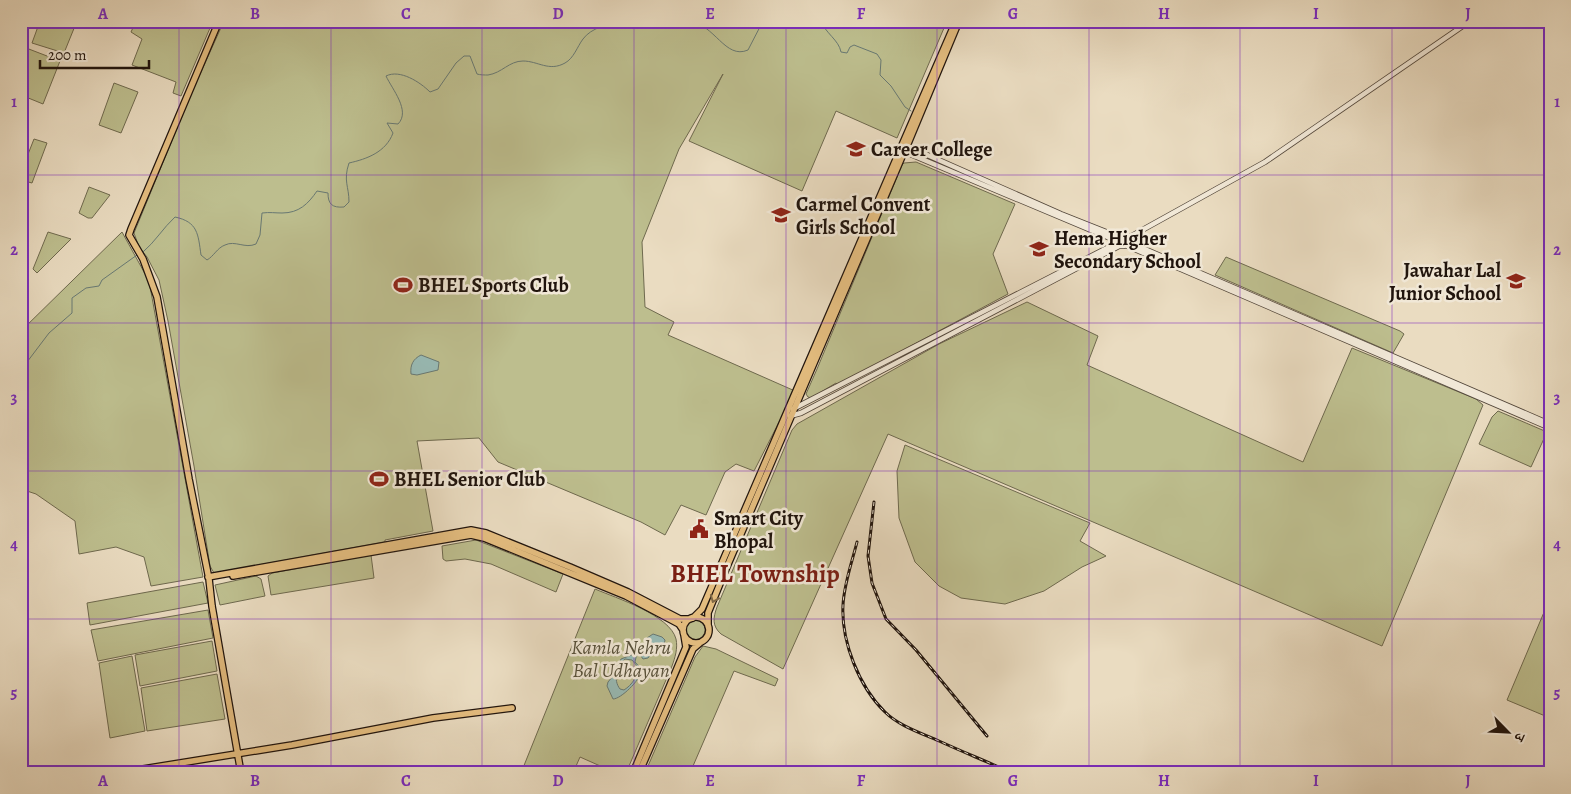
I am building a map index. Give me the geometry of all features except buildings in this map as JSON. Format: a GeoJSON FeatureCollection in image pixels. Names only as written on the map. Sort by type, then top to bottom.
{"type":"FeatureCollection","features":[{"type":"Feature","properties":{"kind":"main road"},"geometry":{"type":"LineString","coordinates":[[218,21],[131,228],[130,235],[143,259],[157,297],[189,479],[209,578],[212,606],[241,773]]}},
{"type":"Feature","properties":{"kind":"main road"},"geometry":{"type":"LineString","coordinates":[[904,148],[955,21]]}},
{"type":"Feature","properties":{"kind":"main road"},"geometry":{"type":"LineString","coordinates":[[639,773],[693,649],[708,634],[708,614],[789,413],[960,21]]}},
{"type":"Feature","properties":{"kind":"main road"},"geometry":{"type":"LineString","coordinates":[[633,773],[686,647],[683,632],[684,625],[702,609],[784,418],[794,409],[808,370]]}},
{"type":"Feature","properties":{"kind":"main road"},"geometry":{"type":"LineString","coordinates":[[209,578],[262,572],[471,535],[484,538],[680,618],[700,618],[708,626]]}},
{"type":"Feature","properties":{"kind":"main road"},"geometry":{"type":"LineString","coordinates":[[656,609],[679,624],[692,643],[700,643]]}},
{"type":"Feature","properties":{"kind":"main road"},"geometry":{"type":"LineString","coordinates":[[118,773],[238,752],[292,745],[433,718],[512,708]]}},
{"type":"Feature","properties":{"kind":"street"},"geometry":{"type":"LineString","coordinates":[[794,409],[1118,242],[1126,241],[1265,162],[1470,21]]}},
{"type":"Feature","properties":{"kind":"street"},"geometry":{"type":"LineString","coordinates":[[904,148],[1061,214],[1118,242]]}},
{"type":"Feature","properties":{"kind":"street"},"geometry":{"type":"LineString","coordinates":[[789,413],[801,413],[1118,242],[1122,237],[1126,241],[1550,428]]}},
{"type":"Feature","properties":{"kind":"street"},"geometry":{"type":"LineString","coordinates":[[1126,241],[1550,424]]}},
{"type":"Feature","properties":{"kind":"green space"},"geometry":{"type":"Polygon","coordinates":[[[40,21],[77,21],[64,53],[32,43],[40,21]]]}},
{"type":"Feature","properties":{"kind":"green space"},"geometry":{"type":"Polygon","coordinates":[[[136,21],[213,21],[181,96],[173,93],[176,82],[132,65],[142,39],[131,32],[136,21]]]}},
{"type":"Feature","properties":{"kind":"green space","name":"BHEL Sports Club"},"geometry":{"type":"Polygon","coordinates":[[[224,21],[947,21],[897,138],[836,111],[802,191],[689,141],[723,74],[679,149],[642,242],[645,307],[674,322],[668,335],[795,391],[754,471],[736,464],[725,472],[706,515],[681,505],[665,535],[641,522],[498,462],[479,438],[417,441],[433,531],[385,540],[385,542],[214,573],[210,566],[194,466],[159,280],[147,257],[139,247],[134,233],[191,94],[224,21]]]}},
{"type":"Feature","properties":{"kind":"green space"},"geometry":{"type":"Polygon","coordinates":[[[21,46],[60,61],[43,104],[21,95],[21,46]]]}},
{"type":"Feature","properties":{"kind":"green space"},"geometry":{"type":"Polygon","coordinates":[[[114,83],[138,92],[121,133],[99,125],[114,83]]]}},
{"type":"Feature","properties":{"kind":"green space"},"geometry":{"type":"Polygon","coordinates":[[[34,139],[47,143],[32,183],[21,180],[21,172],[34,139]]]}},
{"type":"Feature","properties":{"kind":"green space"},"geometry":{"type":"Polygon","coordinates":[[[916,162],[1015,204],[993,254],[1008,294],[838,385],[836,383],[811,398],[808,397],[806,394],[902,165],[904,163],[916,162]]]}},
{"type":"Feature","properties":{"kind":"green space"},"geometry":{"type":"Polygon","coordinates":[[[89,187],[110,195],[92,218],[79,213],[89,187]]]}},
{"type":"Feature","properties":{"kind":"green space"},"geometry":{"type":"Polygon","coordinates":[[[48,232],[71,239],[37,273],[33,269],[48,232]]]}},
{"type":"Feature","properties":{"kind":"green space"},"geometry":{"type":"Polygon","coordinates":[[[122,232],[149,281],[203,577],[151,586],[144,557],[116,547],[79,554],[75,521],[36,494],[21,489],[21,331],[122,232]]]}},
{"type":"Feature","properties":{"kind":"green space"},"geometry":{"type":"Polygon","coordinates":[[[1226,257],[1404,334],[1393,353],[1215,275],[1226,257]]]}},
{"type":"Feature","properties":{"kind":"green space"},"geometry":{"type":"Polygon","coordinates":[[[1027,302],[1098,336],[1087,365],[1303,462],[1352,348],[1476,399],[1483,405],[1382,646],[888,434],[783,669],[721,634],[714,622],[717,607],[792,430],[797,424],[939,344],[1027,302]]]}},
{"type":"Feature","properties":{"kind":"green space"},"geometry":{"type":"Polygon","coordinates":[[[1498,411],[1547,432],[1531,467],[1479,444],[1492,417],[1498,411]]]}},
{"type":"Feature","properties":{"kind":"green space"},"geometry":{"type":"Polygon","coordinates":[[[905,445],[1090,523],[1080,541],[1106,556],[1082,567],[1044,591],[1005,604],[961,598],[939,586],[915,562],[899,518],[897,471],[905,445]]]}},
{"type":"Feature","properties":{"kind":"green space"},"geometry":{"type":"Polygon","coordinates":[[[476,540],[563,574],[556,592],[491,564],[465,559],[446,561],[443,559],[442,546],[476,540]]]}},
{"type":"Feature","properties":{"kind":"green space"},"geometry":{"type":"Polygon","coordinates":[[[371,555],[374,578],[271,595],[268,576],[272,573],[371,555]]]}},
{"type":"Feature","properties":{"kind":"green space"},"geometry":{"type":"Polygon","coordinates":[[[256,576],[261,579],[265,596],[220,605],[215,585],[256,576]]]}},
{"type":"Feature","properties":{"kind":"green space"},"geometry":{"type":"Polygon","coordinates":[[[203,582],[208,603],[90,625],[87,603],[203,582]]]}},
{"type":"Feature","properties":{"kind":"green space","name":"Kamla Nehru Bal Udhayan"},"geometry":{"type":"Polygon","coordinates":[[[595,589],[641,608],[664,622],[672,630],[677,642],[672,666],[626,773],[616,773],[580,757],[573,773],[521,773],[595,589]]]}},
{"type":"Feature","properties":{"kind":"green space"},"geometry":{"type":"Polygon","coordinates":[[[1550,598],[1550,718],[1507,700],[1550,598]]]}},
{"type":"Feature","properties":{"kind":"green space"},"geometry":{"type":"Polygon","coordinates":[[[208,610],[213,638],[98,661],[91,630],[208,610]]]}},
{"type":"Feature","properties":{"kind":"green space"},"geometry":{"type":"Polygon","coordinates":[[[695,620],[702,623],[705,630],[702,637],[695,640],[688,637],[685,630],[688,623],[695,620]]]}},
{"type":"Feature","properties":{"kind":"green space"},"geometry":{"type":"Polygon","coordinates":[[[212,641],[217,671],[140,686],[135,655],[212,641]]]}},
{"type":"Feature","properties":{"kind":"green space"},"geometry":{"type":"Polygon","coordinates":[[[703,646],[716,649],[778,679],[775,686],[734,671],[690,773],[645,773],[695,657],[703,646]]]}},
{"type":"Feature","properties":{"kind":"green space"},"geometry":{"type":"Polygon","coordinates":[[[132,656],[145,731],[110,738],[99,663],[132,656]]]}},
{"type":"Feature","properties":{"kind":"green space"},"geometry":{"type":"Polygon","coordinates":[[[217,674],[225,719],[147,731],[141,688],[217,674]]]}},
{"type":"Feature","properties":{"kind":"water"},"geometry":{"type":"Polygon","coordinates":[[[421,355],[439,362],[438,370],[417,375],[411,374],[413,363],[421,355]]]}},
{"type":"Feature","properties":{"kind":"water"},"geometry":{"type":"Polygon","coordinates":[[[653,634],[665,640],[664,645],[656,648],[648,658],[643,659],[639,653],[648,647],[647,638],[653,634]]]}},
{"type":"Feature","properties":{"kind":"water"},"geometry":{"type":"Polygon","coordinates":[[[637,653],[635,662],[640,668],[641,672],[630,688],[621,696],[613,699],[607,686],[621,659],[637,653]],[[625,659],[619,665],[616,677],[620,689],[624,690],[627,688],[636,677],[638,667],[632,660],[625,659]]]}},
{"type":"Feature","properties":{"kind":"waterway"},"geometry":{"type":"LineString","coordinates":[[143,252],[175,217],[188,222],[196,230],[201,255],[207,260],[222,246],[233,243],[248,246],[256,244],[260,235],[262,213],[288,213],[306,204],[317,191],[328,193],[330,203],[334,206],[344,207],[349,202],[346,179],[349,163],[369,157],[381,150],[390,140],[393,133],[387,123],[398,124],[401,119],[402,113],[399,100],[386,76],[392,74],[403,75],[421,84],[430,92],[438,89],[456,63],[464,56],[470,56],[477,74],[481,75],[493,74],[509,65],[523,61],[549,66],[559,65],[571,58],[583,39],[590,32],[605,25],[621,21]]}},
{"type":"Feature","properties":{"kind":"waterway"},"geometry":{"type":"LineString","coordinates":[[689,21],[706,28],[726,46],[740,52],[748,50],[763,21]]}},
{"type":"Feature","properties":{"kind":"waterway"},"geometry":{"type":"LineString","coordinates":[[821,21],[838,44],[841,52],[847,53],[850,47],[854,45],[877,54],[881,60],[880,75],[891,86],[905,107],[911,111]]}},
{"type":"Feature","properties":{"kind":"waterway"},"geometry":{"type":"LineString","coordinates":[[21,370],[49,333],[72,313],[72,298],[86,288],[99,286],[102,280],[137,255]]}},
{"type":"Feature","properties":{"kind":"railway"},"geometry":{"type":"LineString","coordinates":[[874,502],[868,556],[872,583],[886,619],[916,650],[987,736]]}},
{"type":"Feature","properties":{"kind":"railway"},"geometry":{"type":"LineString","coordinates":[[857,542],[845,589],[843,619],[854,663],[867,690],[885,712],[903,725],[1012,773]]}},
{"type":"Feature","properties":{"kind":"place","name":"Career College"},"geometry":{"type":"Point","coordinates":[856,149]}},
{"type":"Feature","properties":{"kind":"place","name":"Carmel Convent Girls School"},"geometry":{"type":"Point","coordinates":[781,215]}},
{"type":"Feature","properties":{"kind":"place","name":"Hema Higher Secondary School"},"geometry":{"type":"Point","coordinates":[1039,249]}},
{"type":"Feature","properties":{"kind":"place","name":"Jawahar Lal Junior School"},"geometry":{"type":"Point","coordinates":[1516,281]}},
{"type":"Feature","properties":{"kind":"place","name":"BHEL Sports Club"},"geometry":{"type":"Point","coordinates":[403,285]}},
{"type":"Feature","properties":{"kind":"place","name":"BHEL Senior Club"},"geometry":{"type":"Point","coordinates":[379,479]}},
{"type":"Feature","properties":{"kind":"place","name":"Smart City Bhopal"},"geometry":{"type":"Point","coordinates":[699,529]}},
{"type":"Feature","properties":{"kind":"district","name":"BHEL Township"},"geometry":{"type":"Point","coordinates":[755,574]}}]}
